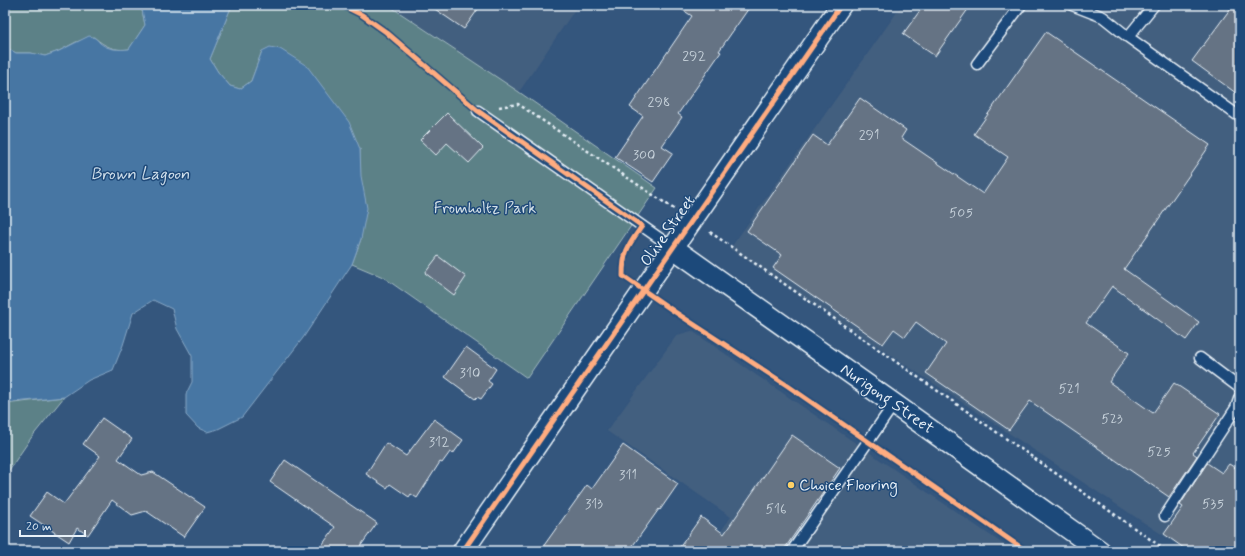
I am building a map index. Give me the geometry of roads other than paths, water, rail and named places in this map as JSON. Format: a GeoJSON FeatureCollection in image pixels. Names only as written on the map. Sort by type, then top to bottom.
{"type":"FeatureCollection","features":[{"type":"Feature","properties":{"kind":"street","name":"Olive Street"},"geometry":{"type":"LineString","coordinates":[[463,551],[672,247],[841,5]]}},
{"type":"Feature","properties":{"kind":"street","name":"Nurigong Street"},"geometry":{"type":"LineString","coordinates":[[672,247],[1100,551]]}},
{"type":"Feature","properties":{"kind":"lane"},"geometry":{"type":"LineString","coordinates":[[977,64],[1021,5]]}},
{"type":"Feature","properties":{"kind":"lane"},"geometry":{"type":"LineString","coordinates":[[1072,5],[1104,17],[1128,37],[1240,117]]}},
{"type":"Feature","properties":{"kind":"lane"},"geometry":{"type":"LineString","coordinates":[[1128,37],[1154,5]]}},
{"type":"Feature","properties":{"kind":"lane"},"geometry":{"type":"LineString","coordinates":[[478,111],[672,247]]}},
{"type":"Feature","properties":{"kind":"lane"},"geometry":{"type":"LineString","coordinates":[[1200,358],[1240,388]]}},
{"type":"Feature","properties":{"kind":"lane"},"geometry":{"type":"LineString","coordinates":[[1165,516],[1238,410],[1240,396]]}},
{"type":"Feature","properties":{"kind":"lane"},"geometry":{"type":"LineString","coordinates":[[792,551],[894,404]]}},
{"type":"Feature","properties":{"kind":"water","name":"Brown Lagoon"},"geometry":{"type":"Polygon","coordinates":[[[141,5],[232,5],[210,59],[218,72],[230,86],[240,89],[251,81],[262,51],[270,47],[280,49],[307,66],[349,122],[360,149],[361,176],[367,208],[361,239],[352,264],[303,338],[242,417],[218,429],[207,432],[198,428],[186,415],[186,394],[192,382],[192,356],[177,329],[172,309],[153,300],[133,313],[113,370],[89,380],[64,397],[5,403],[5,47],[16,53],[31,53],[45,56],[59,51],[89,36],[110,48],[129,49],[145,25],[141,5]]]}},
{"type":"Feature","properties":{"kind":"place","name":"Choice Flooring"},"geometry":{"type":"Point","coordinates":[791,485]}},
{"type":"Feature","properties":{"kind":"park label","name":"Fromholtz Park"},"geometry":{"type":"Point","coordinates":[485,208]}}]}
